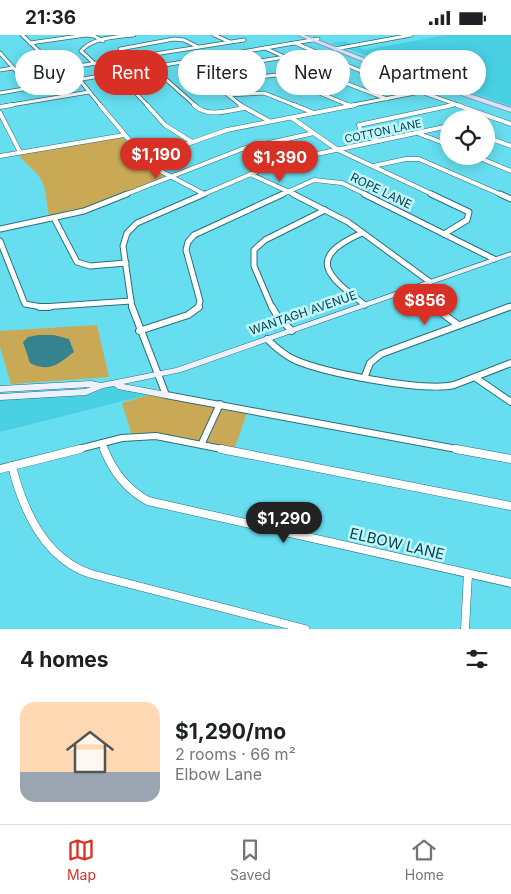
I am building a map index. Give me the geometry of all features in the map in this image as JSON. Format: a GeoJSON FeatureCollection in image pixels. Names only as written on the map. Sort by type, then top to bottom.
{"type":"FeatureCollection","features":[{"type":"Feature","properties":{"kind":"main road"},"geometry":{"type":"LineString","coordinates":[[300,35],[360,57]]}},
{"type":"Feature","properties":{"kind":"main road"},"geometry":{"type":"LineString","coordinates":[[309,35],[360,55]]}},
{"type":"Feature","properties":{"kind":"main road"},"geometry":{"type":"LineString","coordinates":[[466,95],[511,108]]}},
{"type":"Feature","properties":{"kind":"main road"},"geometry":{"type":"LineString","coordinates":[[472,95],[511,108]]}},
{"type":"Feature","properties":{"kind":"main road","name":"WANTAGH AVENUE"},"geometry":{"type":"LineString","coordinates":[[0,397],[86,392],[156,375],[292,331],[511,254]]}},
{"type":"Feature","properties":{"kind":"main road","name":"WANTAGH AVENUE"},"geometry":{"type":"LineString","coordinates":[[0,389],[91,384],[101,387]]}},
{"type":"Feature","properties":{"kind":"main road"},"geometry":{"type":"LineString","coordinates":[[114,385],[166,395]]}},
{"type":"Feature","properties":{"kind":"street"},"geometry":{"type":"LineString","coordinates":[[22,35],[38,50]]}},
{"type":"Feature","properties":{"kind":"street"},"geometry":{"type":"LineString","coordinates":[[30,43],[90,35],[103,41]]}},
{"type":"Feature","properties":{"kind":"street"},"geometry":{"type":"LineString","coordinates":[[94,63],[81,50],[88,44],[134,35]]}},
{"type":"Feature","properties":{"kind":"street"},"geometry":{"type":"LineString","coordinates":[[214,35],[230,42]]}},
{"type":"Feature","properties":{"kind":"street"},"geometry":{"type":"LineString","coordinates":[[398,35],[403,37]]}},
{"type":"Feature","properties":{"kind":"street"},"geometry":{"type":"LineString","coordinates":[[335,49],[412,35]]}},
{"type":"Feature","properties":{"kind":"street"},"geometry":{"type":"LineString","coordinates":[[121,50],[174,39],[184,40],[198,47]]}},
{"type":"Feature","properties":{"kind":"street"},"geometry":{"type":"LineString","coordinates":[[252,50],[318,39]]}},
{"type":"Feature","properties":{"kind":"street"},"geometry":{"type":"LineString","coordinates":[[168,52],[244,40]]}},
{"type":"Feature","properties":{"kind":"street"},"geometry":{"type":"LineString","coordinates":[[295,43],[360,70]]}},
{"type":"Feature","properties":{"kind":"street"},"geometry":{"type":"LineString","coordinates":[[264,48],[276,53]]}},
{"type":"Feature","properties":{"kind":"street"},"geometry":{"type":"LineString","coordinates":[[0,53],[13,67]]}},
{"type":"Feature","properties":{"kind":"street"},"geometry":{"type":"LineString","coordinates":[[0,69],[13,67]]}},
{"type":"Feature","properties":{"kind":"street"},"geometry":{"type":"LineString","coordinates":[[266,76],[276,75],[351,106]]}},
{"type":"Feature","properties":{"kind":"street"},"geometry":{"type":"LineString","coordinates":[[168,82],[202,112],[215,113],[244,108]]}},
{"type":"Feature","properties":{"kind":"street"},"geometry":{"type":"LineString","coordinates":[[350,85],[388,99]]}},
{"type":"Feature","properties":{"kind":"street"},"geometry":{"type":"LineString","coordinates":[[84,86],[154,169],[204,194]]}},
{"type":"Feature","properties":{"kind":"street"},"geometry":{"type":"LineString","coordinates":[[0,93],[15,90]]}},
{"type":"Feature","properties":{"kind":"street"},"geometry":{"type":"LineString","coordinates":[[0,107],[89,92]]}},
{"type":"Feature","properties":{"kind":"street"},"geometry":{"type":"LineString","coordinates":[[266,94],[314,113]]}},
{"type":"Feature","properties":{"kind":"street"},"geometry":{"type":"LineString","coordinates":[[137,95],[165,125],[192,142]]}},
{"type":"Feature","properties":{"kind":"street"},"geometry":{"type":"LineString","coordinates":[[228,95],[244,108],[270,122]]}},
{"type":"Feature","properties":{"kind":"street"},"geometry":{"type":"LineString","coordinates":[[142,156],[168,151],[227,130],[411,95]]}},
{"type":"Feature","properties":{"kind":"street"},"geometry":{"type":"LineString","coordinates":[[428,95],[470,110]]}},
{"type":"Feature","properties":{"kind":"street"},"geometry":{"type":"LineString","coordinates":[[378,141],[360,129],[359,125],[455,105]]}},
{"type":"Feature","properties":{"kind":"street"},"geometry":{"type":"LineString","coordinates":[[0,113],[20,152]]}},
{"type":"Feature","properties":{"kind":"street"},"geometry":{"type":"LineString","coordinates":[[292,118],[338,150],[469,212],[467,220],[444,234]]}},
{"type":"Feature","properties":{"kind":"street"},"geometry":{"type":"LineString","coordinates":[[495,119],[511,124]]}},
{"type":"Feature","properties":{"kind":"street","name":"COTTON LANE"},"geometry":{"type":"LineString","coordinates":[[166,395],[139,331],[131,301],[124,240],[132,227],[148,217],[279,162],[440,128]]}},
{"type":"Feature","properties":{"kind":"street"},"geometry":{"type":"LineString","coordinates":[[0,229],[84,211],[252,145],[314,133]]}},
{"type":"Feature","properties":{"kind":"street"},"geometry":{"type":"LineString","coordinates":[[417,133],[440,142]]}},
{"type":"Feature","properties":{"kind":"street"},"geometry":{"type":"LineString","coordinates":[[0,156],[124,135]]}},
{"type":"Feature","properties":{"kind":"street"},"geometry":{"type":"LineString","coordinates":[[495,140],[511,146]]}},
{"type":"Feature","properties":{"kind":"street"},"geometry":{"type":"LineString","coordinates":[[373,166],[406,159],[419,159],[511,199]]}},
{"type":"Feature","properties":{"kind":"street"},"geometry":{"type":"LineString","coordinates":[[495,164],[511,171]]}},
{"type":"Feature","properties":{"kind":"street"},"geometry":{"type":"LineString","coordinates":[[250,174],[325,210],[362,233],[430,282]]}},
{"type":"Feature","properties":{"kind":"street","name":"ROPE LANE"},"geometry":{"type":"LineString","coordinates":[[139,331],[188,315],[199,307],[200,301],[186,250],[188,242],[194,235],[286,191],[314,180],[337,181],[494,259]]}},
{"type":"Feature","properties":{"kind":"street"},"geometry":{"type":"LineString","coordinates":[[292,331],[278,316],[268,301],[252,260],[253,252],[266,239],[325,210]]}},
{"type":"Feature","properties":{"kind":"street"},"geometry":{"type":"LineString","coordinates":[[54,218],[77,263],[90,266],[126,263]]}},
{"type":"Feature","properties":{"kind":"street"},"geometry":{"type":"LineString","coordinates":[[362,233],[333,249],[328,256],[327,266],[332,277],[365,305]]}},
{"type":"Feature","properties":{"kind":"street"},"geometry":{"type":"LineString","coordinates":[[0,241],[25,304],[31,307],[131,301]]}},
{"type":"Feature","properties":{"kind":"street"},"geometry":{"type":"LineString","coordinates":[[411,289],[458,325]]}},
{"type":"Feature","properties":{"kind":"street"},"geometry":{"type":"LineString","coordinates":[[365,376],[371,360],[381,354],[511,306]]}},
{"type":"Feature","properties":{"kind":"street"},"geometry":{"type":"LineString","coordinates":[[267,339],[286,356],[310,366],[437,387],[458,385],[511,363]]}},
{"type":"Feature","properties":{"kind":"street"},"geometry":{"type":"LineString","coordinates":[[476,378],[511,402]]}},
{"type":"Feature","properties":{"kind":"street"},"geometry":{"type":"LineString","coordinates":[[166,395],[511,459]]}},
{"type":"Feature","properties":{"kind":"street"},"geometry":{"type":"LineString","coordinates":[[202,443],[220,404]]}},
{"type":"Feature","properties":{"kind":"street"},"geometry":{"type":"LineString","coordinates":[[0,469],[122,438],[146,435],[202,443],[511,506]]}},
{"type":"Feature","properties":{"kind":"street","name":"ELBOW LANE"},"geometry":{"type":"LineString","coordinates":[[102,443],[114,472],[125,486],[135,495],[148,501],[511,583]]}},
{"type":"Feature","properties":{"kind":"street"},"geometry":{"type":"LineString","coordinates":[[12,466],[20,495],[56,554],[68,565],[91,574],[306,629]]}},
{"type":"Feature","properties":{"kind":"street"},"geometry":{"type":"LineString","coordinates":[[464,629],[468,573]]}},
{"type":"Feature","properties":{"kind":"shaded area"},"geometry":{"type":"Polygon","coordinates":[[[446,35],[511,35],[511,106],[480,95],[486,95],[486,50],[365,50],[446,35]]]}},
{"type":"Feature","properties":{"kind":"shaded area"},"geometry":{"type":"Polygon","coordinates":[[[344,41],[365,50],[360,50],[360,53],[331,43],[344,41]]]}},
{"type":"Feature","properties":{"kind":"shaded area"},"geometry":{"type":"Polygon","coordinates":[[[122,137],[141,161],[165,176],[83,211],[50,217],[43,182],[18,154],[122,137]]]}},
{"type":"Feature","properties":{"kind":"shaded area"},"geometry":{"type":"Polygon","coordinates":[[[97,325],[109,377],[11,384],[0,347],[0,331],[97,325]]]}},
{"type":"Feature","properties":{"kind":"shaded area"},"geometry":{"type":"Polygon","coordinates":[[[54,335],[69,339],[74,352],[54,366],[43,367],[30,363],[23,342],[28,337],[54,335]]]}},
{"type":"Feature","properties":{"kind":"shaded area"},"geometry":{"type":"Polygon","coordinates":[[[114,386],[155,393],[0,432],[0,398],[53,396],[114,386]]]}},
{"type":"Feature","properties":{"kind":"shaded area"},"geometry":{"type":"Polygon","coordinates":[[[155,393],[248,410],[234,450],[156,435],[132,436],[122,403],[155,393]]]}}]}
